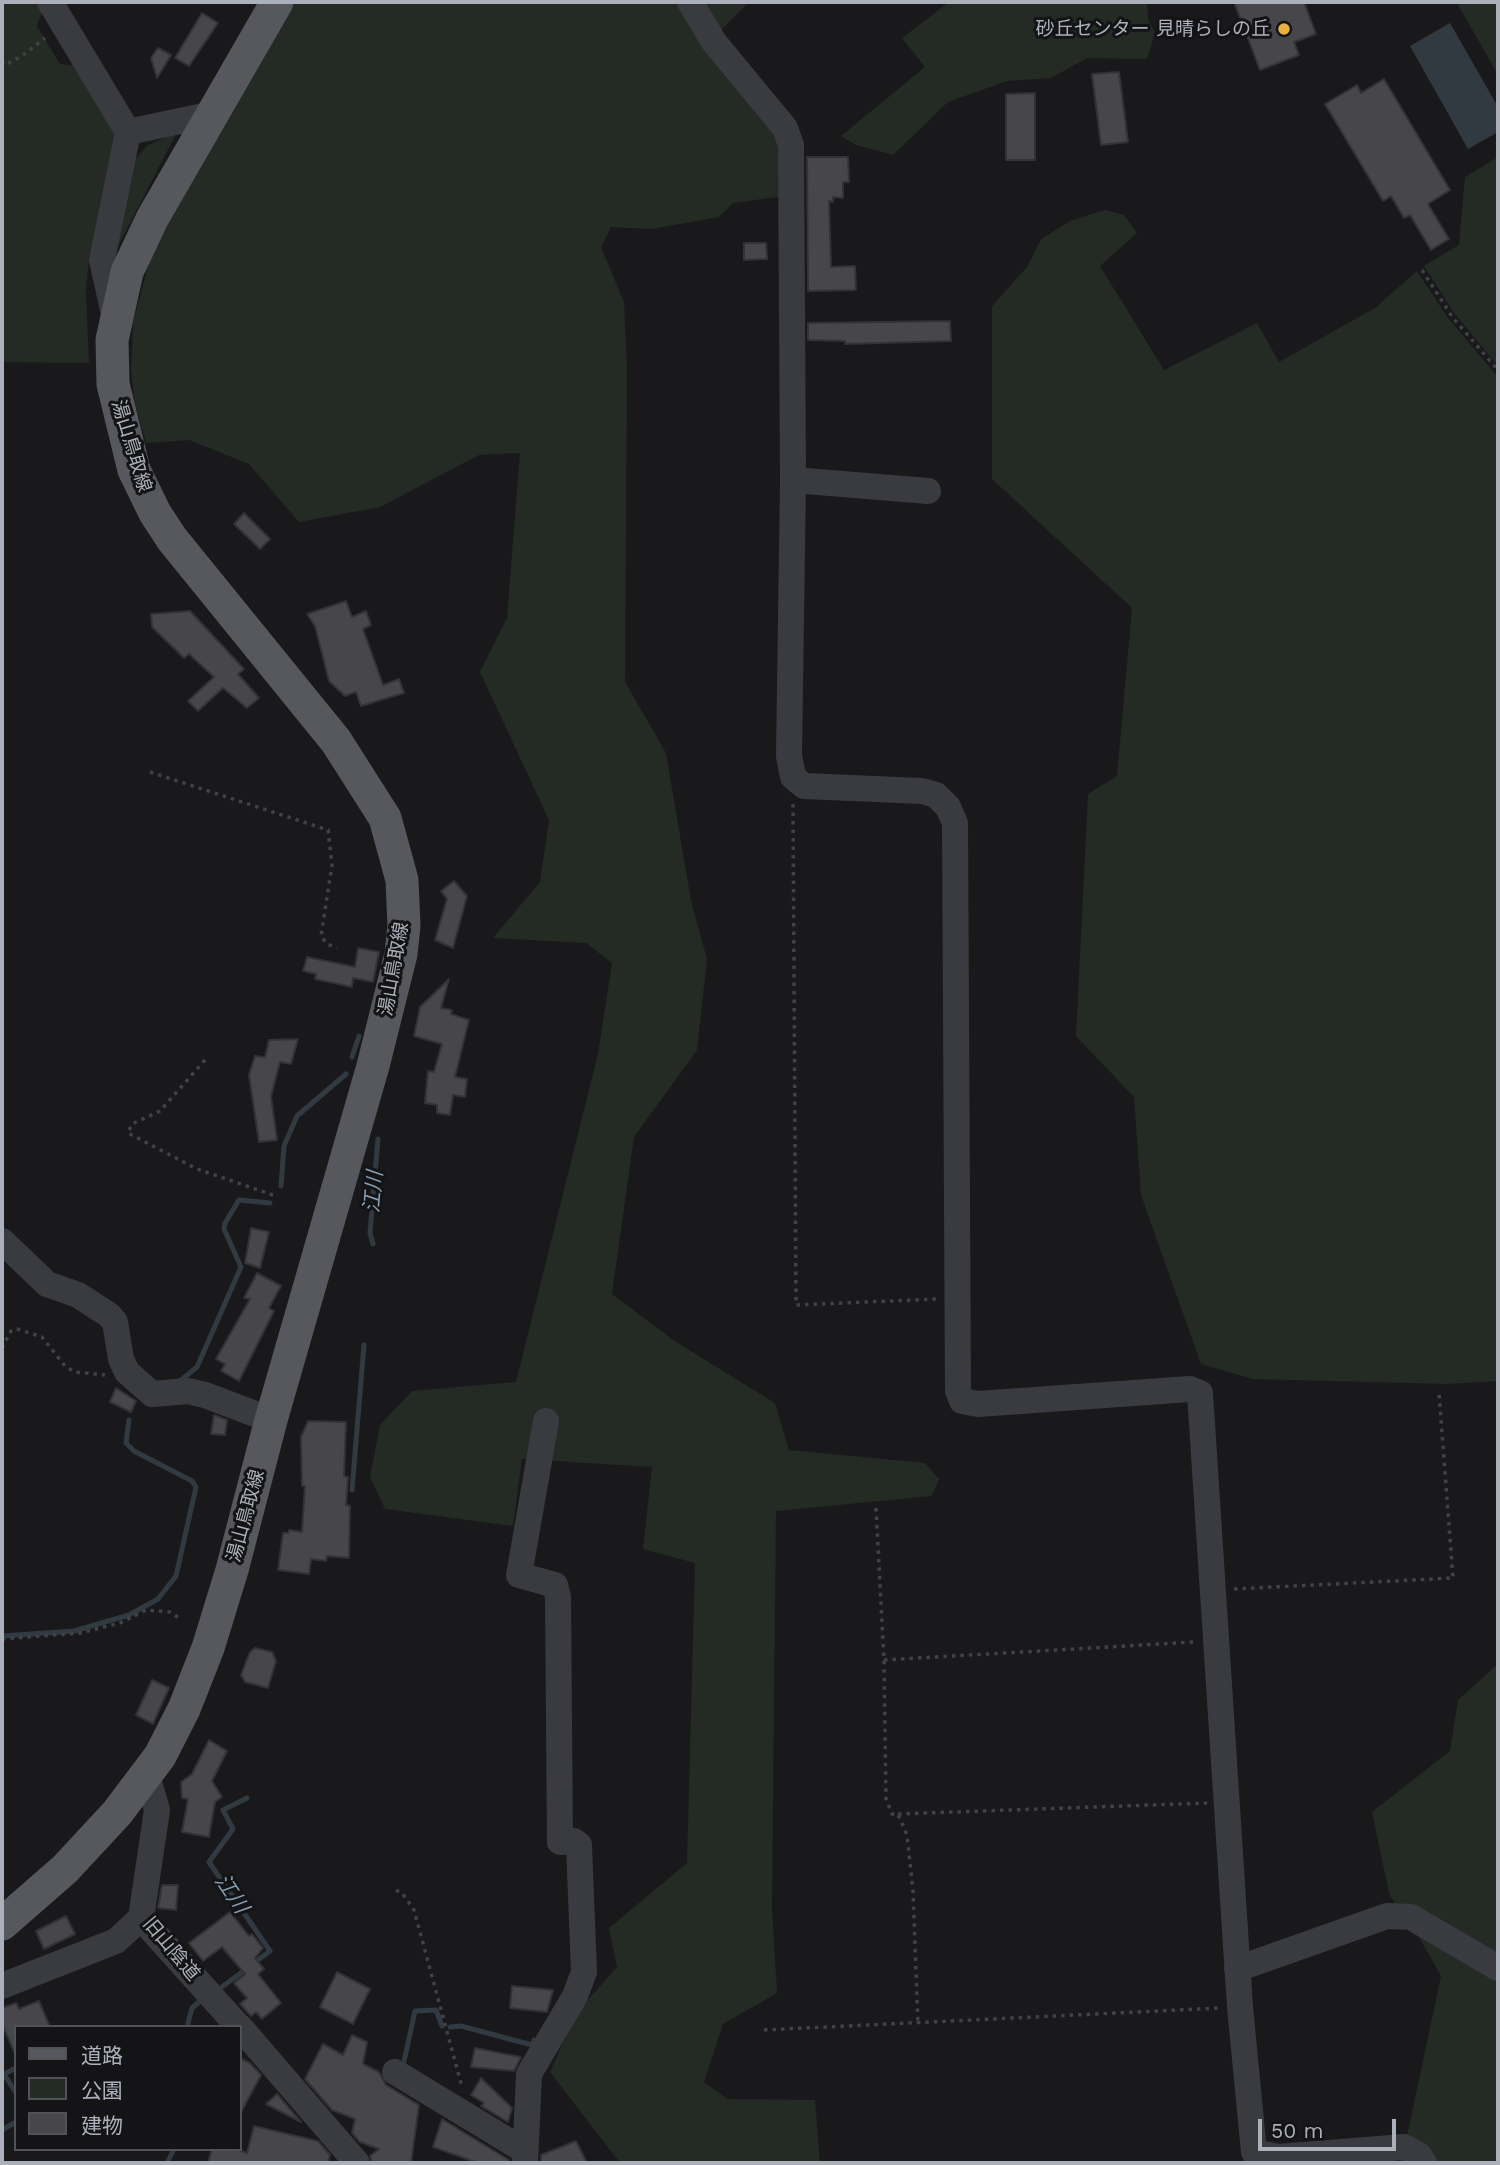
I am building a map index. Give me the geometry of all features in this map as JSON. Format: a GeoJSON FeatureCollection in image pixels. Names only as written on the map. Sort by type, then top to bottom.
{"type":"FeatureCollection","features":[{"type":"Feature","properties":{"kind":"main road","name":"湯山鳥取線"},"geometry":{"type":"LineString","coordinates":[[2,1924],[74,1860],[147,1775],[184,1709],[208,1648],[395,982],[404,926],[402,880],[388,828],[358,772],[302,695],[172,539],[143,491],[126,443],[113,384],[111,351],[115,319],[127,272],[139,245],[277,2]]}},
{"type":"Feature","properties":{"kind":"street"},"geometry":{"type":"LineString","coordinates":[[50,2],[128,132],[103,260],[115,319]]}},
{"type":"Feature","properties":{"kind":"street"},"geometry":{"type":"LineString","coordinates":[[690,2],[714,42],[785,128],[791,145],[793,480],[789,756],[793,777],[804,786],[922,791],[936,796],[947,807],[954,823],[958,1391],[962,1401],[978,1404],[1190,1389],[1200,1393],[1215,1590],[1237,1969],[1254,2152],[1278,2157],[1405,2147],[1419,2155],[1423,2163]]}},
{"type":"Feature","properties":{"kind":"street"},"geometry":{"type":"LineString","coordinates":[[128,132],[213,114]]}},
{"type":"Feature","properties":{"kind":"street"},"geometry":{"type":"LineString","coordinates":[[793,480],[928,491]]}},
{"type":"Feature","properties":{"kind":"street"},"geometry":{"type":"LineString","coordinates":[[2,1241],[47,1284],[78,1295],[109,1315],[115,1322],[121,1359],[127,1372],[152,1394],[188,1391],[271,1420]]}},
{"type":"Feature","properties":{"kind":"street"},"geometry":{"type":"LineString","coordinates":[[525,2156],[529,2074],[575,1996],[584,1972],[579,1845],[574,1841],[559,1842],[558,1597],[555,1585],[519,1575],[546,1421]]}},
{"type":"Feature","properties":{"kind":"street","name":"旧山陰道"},"geometry":{"type":"LineString","coordinates":[[147,1775],[157,1810],[141,1918],[238,2025]]}},
{"type":"Feature","properties":{"kind":"street"},"geometry":{"type":"LineString","coordinates":[[1237,1969],[1387,1916],[1411,1917],[1498,1968]]}},
{"type":"Feature","properties":{"kind":"street"},"geometry":{"type":"LineString","coordinates":[[2,1986],[116,1941],[141,1918]]}},
{"type":"Feature","properties":{"kind":"street","name":"旧山陰道"},"geometry":{"type":"LineString","coordinates":[[242,2029],[357,2163]]}},
{"type":"Feature","properties":{"kind":"street"},"geometry":{"type":"LineString","coordinates":[[395,2072],[525,2156]]}},
{"type":"Feature","properties":{"kind":"path"},"geometry":{"type":"LineString","coordinates":[[2,61],[5,65],[22,56],[64,26]]}},
{"type":"Feature","properties":{"kind":"path"},"geometry":{"type":"LineString","coordinates":[[1422,270],[1453,318],[1498,370]]}},
{"type":"Feature","properties":{"kind":"path"},"geometry":{"type":"LineString","coordinates":[[150,772],[328,830],[332,865],[321,936],[327,944],[337,948]]}},
{"type":"Feature","properties":{"kind":"path"},"geometry":{"type":"LineString","coordinates":[[793,777],[796,1304],[956,1298]]}},
{"type":"Feature","properties":{"kind":"path"},"geometry":{"type":"LineString","coordinates":[[205,1060],[160,1111],[132,1124],[128,1133],[197,1170],[272,1195]]}},
{"type":"Feature","properties":{"kind":"path"},"geometry":{"type":"LineString","coordinates":[[2,1349],[11,1331],[17,1329],[42,1337],[65,1366],[75,1372],[108,1376]]}},
{"type":"Feature","properties":{"kind":"path"},"geometry":{"type":"LineString","coordinates":[[1215,1590],[1453,1578],[1439,1393]]}},
{"type":"Feature","properties":{"kind":"path"},"geometry":{"type":"LineString","coordinates":[[876,1508],[884,1660],[886,1799],[892,1814],[1227,1802]]}},
{"type":"Feature","properties":{"kind":"path"},"geometry":{"type":"LineString","coordinates":[[2,1639],[80,1633],[120,1623],[146,1611],[170,1612],[182,1620]]}},
{"type":"Feature","properties":{"kind":"path"},"geometry":{"type":"LineString","coordinates":[[884,1660],[1217,1641]]}},
{"type":"Feature","properties":{"kind":"path"},"geometry":{"type":"LineString","coordinates":[[898,1814],[907,1835],[914,1891],[918,2025]]}},
{"type":"Feature","properties":{"kind":"path"},"geometry":{"type":"LineString","coordinates":[[396,1890],[403,1894],[414,1910],[471,2119]]}},
{"type":"Feature","properties":{"kind":"path"},"geometry":{"type":"LineString","coordinates":[[764,2030],[918,2025],[1240,2007]]}},
{"type":"Feature","properties":{"kind":"green space"},"geometry":{"type":"Polygon","coordinates":[[[2,2],[42,2],[44,5],[37,26],[60,64],[78,66],[118,134],[89,258],[86,291],[89,363],[2,362],[2,2]]]}},
{"type":"Feature","properties":{"kind":"green space"},"geometry":{"type":"Polygon","coordinates":[[[294,2],[684,2],[779,127],[785,196],[733,203],[719,217],[651,229],[611,227],[601,247],[624,302],[627,367],[625,682],[666,753],[691,901],[707,959],[697,1050],[634,1137],[612,1294],[676,1342],[775,1403],[789,1450],[925,1463],[939,1479],[932,1496],[776,1511],[772,1906],[777,1993],[723,2024],[704,2082],[727,2099],[815,2100],[820,2163],[620,2163],[550,2072],[576,2013],[617,1967],[609,1928],[687,1863],[695,1563],[643,1549],[652,1467],[522,1459],[513,1526],[385,1509],[370,1477],[380,1425],[412,1391],[516,1382],[598,1054],[612,963],[586,943],[493,938],[540,882],[549,820],[480,672],[507,618],[520,453],[479,455],[380,507],[299,522],[249,464],[189,440],[146,443],[135,403],[131,370],[133,322],[152,252],[294,2]]]}},
{"type":"Feature","properties":{"kind":"green space"},"geometry":{"type":"Polygon","coordinates":[[[696,2],[749,2],[719,32],[696,2]]]}},
{"type":"Feature","properties":{"kind":"green space"},"geometry":{"type":"Polygon","coordinates":[[[949,2],[1147,2],[1148,19],[1155,33],[1147,59],[1087,58],[1051,78],[1007,81],[948,102],[893,155],[856,145],[841,136],[925,67],[902,38],[949,2]]]}},
{"type":"Feature","properties":{"kind":"green space"},"geometry":{"type":"Polygon","coordinates":[[[1457,2],[1498,2],[1498,75],[1461,10],[1457,2]]]}},
{"type":"Feature","properties":{"kind":"green space"},"geometry":{"type":"Polygon","coordinates":[[[172,134],[175,136],[114,254],[133,162],[147,146],[172,134]]]}},
{"type":"Feature","properties":{"kind":"green space"},"geometry":{"type":"Polygon","coordinates":[[[1498,157],[1498,366],[1454,313],[1424,266],[1459,245],[1465,177],[1498,157]]]}},
{"type":"Feature","properties":{"kind":"green space"},"geometry":{"type":"Polygon","coordinates":[[[1105,210],[1124,215],[1137,233],[1100,266],[1164,370],[1257,323],[1279,362],[1375,308],[1417,271],[1448,318],[1498,377],[1498,1381],[1447,1384],[1253,1379],[1201,1364],[1141,1195],[1134,1097],[1076,1036],[1088,794],[1117,776],[1132,608],[992,479],[992,306],[1027,267],[1041,239],[1070,221],[1105,210]]]}},
{"type":"Feature","properties":{"kind":"green space"},"geometry":{"type":"Polygon","coordinates":[[[1498,1664],[1498,1963],[1399,1912],[1389,1893],[1372,1812],[1450,1751],[1458,1700],[1498,1664]]]}},
{"type":"Feature","properties":{"kind":"green space"},"geometry":{"type":"Polygon","coordinates":[[[1410,1921],[1498,1974],[1498,2163],[1428,2163],[1406,2141],[1441,1976],[1410,1921]]]}},
{"type":"Feature","properties":{"kind":"shaded area"},"geometry":{"type":"Polygon","coordinates":[[[1450,23],[1498,107],[1498,132],[1468,149],[1410,46],[1450,23]]]}},
{"type":"Feature","properties":{"kind":"building"},"geometry":{"type":"Polygon","coordinates":[[[1234,2],[1304,2],[1316,34],[1294,42],[1299,55],[1260,70],[1234,2]]]}},
{"type":"Feature","properties":{"kind":"building"},"geometry":{"type":"Polygon","coordinates":[[[202,13],[218,23],[189,66],[175,58],[202,13]]]}},
{"type":"Feature","properties":{"kind":"building"},"geometry":{"type":"Polygon","coordinates":[[[158,48],[171,55],[157,78],[151,58],[158,48]]]}},
{"type":"Feature","properties":{"kind":"building"},"geometry":{"type":"Polygon","coordinates":[[[1119,72],[1128,142],[1101,145],[1092,74],[1119,72]]]}},
{"type":"Feature","properties":{"kind":"building"},"geometry":{"type":"Polygon","coordinates":[[[1384,79],[1450,190],[1428,204],[1449,239],[1431,250],[1410,215],[1404,218],[1391,196],[1383,201],[1325,104],[1357,85],[1361,93],[1384,79]]]}},
{"type":"Feature","properties":{"kind":"building"},"geometry":{"type":"Polygon","coordinates":[[[1035,93],[1035,160],[1006,160],[1006,94],[1035,93]]]}},
{"type":"Feature","properties":{"kind":"building"},"geometry":{"type":"Polygon","coordinates":[[[807,157],[848,157],[849,182],[843,182],[843,198],[833,197],[833,202],[829,201],[831,267],[855,266],[856,290],[808,291],[807,157]]]}},
{"type":"Feature","properties":{"kind":"building"},"geometry":{"type":"Polygon","coordinates":[[[744,243],[766,243],[767,259],[744,260],[744,243]]]}},
{"type":"Feature","properties":{"kind":"building"},"geometry":{"type":"Polygon","coordinates":[[[950,321],[951,341],[845,344],[845,341],[808,340],[808,323],[950,321]]]}},
{"type":"Feature","properties":{"kind":"building"},"geometry":{"type":"Polygon","coordinates":[[[244,513],[270,539],[260,549],[234,524],[244,513]]]}},
{"type":"Feature","properties":{"kind":"building"},"geometry":{"type":"Polygon","coordinates":[[[346,601],[352,617],[366,611],[371,625],[363,629],[383,685],[399,679],[404,693],[361,706],[356,692],[345,696],[329,681],[315,626],[307,614],[346,601]]]}},
{"type":"Feature","properties":{"kind":"building"},"geometry":{"type":"Polygon","coordinates":[[[190,611],[244,669],[238,674],[259,698],[247,708],[223,688],[198,711],[188,701],[214,677],[189,654],[184,658],[152,627],[151,614],[190,611]]]}},
{"type":"Feature","properties":{"kind":"building"},"geometry":{"type":"Polygon","coordinates":[[[454,881],[467,896],[453,948],[435,940],[447,899],[441,891],[454,881]]]}},
{"type":"Feature","properties":{"kind":"building"},"geometry":{"type":"Polygon","coordinates":[[[358,948],[379,952],[373,982],[353,978],[352,987],[315,979],[316,974],[303,971],[307,957],[355,967],[358,948]]]}},
{"type":"Feature","properties":{"kind":"building"},"geometry":{"type":"Polygon","coordinates":[[[449,979],[441,1008],[452,1010],[451,1014],[469,1020],[455,1077],[467,1079],[465,1097],[453,1095],[450,1115],[437,1113],[437,1105],[425,1103],[428,1071],[434,1072],[442,1044],[414,1036],[420,1007],[449,979]]]}},
{"type":"Feature","properties":{"kind":"building"},"geometry":{"type":"Polygon","coordinates":[[[298,1039],[291,1064],[280,1062],[271,1096],[277,1140],[259,1142],[249,1075],[255,1056],[265,1057],[269,1040],[298,1039]]]}},
{"type":"Feature","properties":{"kind":"building"},"geometry":{"type":"Polygon","coordinates":[[[251,1228],[269,1232],[260,1268],[245,1263],[251,1228]]]}},
{"type":"Feature","properties":{"kind":"building"},"geometry":{"type":"Polygon","coordinates":[[[257,1273],[281,1286],[269,1308],[274,1311],[239,1381],[221,1371],[225,1364],[216,1359],[250,1299],[244,1298],[257,1273]]]}},
{"type":"Feature","properties":{"kind":"building"},"geometry":{"type":"Polygon","coordinates":[[[116,1388],[136,1401],[131,1412],[110,1402],[116,1388]]]}},
{"type":"Feature","properties":{"kind":"building"},"geometry":{"type":"Polygon","coordinates":[[[214,1415],[227,1420],[225,1435],[211,1434],[214,1415]]]}},
{"type":"Feature","properties":{"kind":"building"},"geometry":{"type":"Polygon","coordinates":[[[308,1421],[346,1422],[344,1476],[348,1477],[346,1505],[350,1506],[349,1558],[327,1556],[326,1561],[311,1559],[309,1574],[278,1570],[283,1533],[289,1533],[289,1530],[302,1532],[305,1486],[302,1486],[301,1437],[308,1421]]]}},
{"type":"Feature","properties":{"kind":"building"},"geometry":{"type":"Polygon","coordinates":[[[255,1648],[272,1652],[276,1661],[268,1688],[245,1682],[241,1675],[250,1652],[255,1648]]]}},
{"type":"Feature","properties":{"kind":"building"},"geometry":{"type":"Polygon","coordinates":[[[152,1680],[169,1688],[153,1724],[136,1715],[152,1680]]]}},
{"type":"Feature","properties":{"kind":"building"},"geometry":{"type":"Polygon","coordinates":[[[209,1740],[227,1751],[212,1781],[222,1797],[215,1802],[209,1837],[182,1832],[188,1799],[182,1798],[181,1782],[192,1774],[209,1740]]]}},
{"type":"Feature","properties":{"kind":"building"},"geometry":{"type":"Polygon","coordinates":[[[162,1885],[178,1885],[176,1910],[158,1908],[162,1885]]]}},
{"type":"Feature","properties":{"kind":"building"},"geometry":{"type":"Polygon","coordinates":[[[230,1912],[249,1936],[252,1934],[263,1948],[255,1958],[264,1969],[258,1974],[281,2003],[262,2019],[256,2012],[251,2016],[240,2004],[247,1998],[234,1983],[245,1974],[222,1947],[203,1961],[189,1943],[230,1912]]]}},
{"type":"Feature","properties":{"kind":"building"},"geometry":{"type":"Polygon","coordinates":[[[66,1916],[75,1934],[44,1949],[36,1931],[66,1916]]]}},
{"type":"Feature","properties":{"kind":"building"},"geometry":{"type":"Polygon","coordinates":[[[337,1972],[370,1989],[353,2024],[320,2007],[337,1972]]]}},
{"type":"Feature","properties":{"kind":"building"},"geometry":{"type":"Polygon","coordinates":[[[512,1986],[553,1990],[547,2012],[510,2008],[512,1986]]]}},
{"type":"Feature","properties":{"kind":"building"},"geometry":{"type":"Polygon","coordinates":[[[39,2001],[49,2025],[14,2025],[14,2051],[2,2024],[2,2008],[16,2003],[19,2009],[39,2001]]]}},
{"type":"Feature","properties":{"kind":"building"},"geometry":{"type":"Polygon","coordinates":[[[352,2035],[367,2042],[363,2064],[379,2072],[386,2085],[419,2105],[411,2163],[372,2163],[370,2156],[379,2149],[360,2142],[352,2133],[355,2119],[332,2110],[305,2079],[323,2044],[343,2055],[352,2035]]]}},
{"type":"Feature","properties":{"kind":"building"},"geometry":{"type":"Polygon","coordinates":[[[475,2048],[521,2057],[514,2071],[471,2067],[475,2048]]]}},
{"type":"Feature","properties":{"kind":"building"},"geometry":{"type":"Polygon","coordinates":[[[242,2059],[261,2075],[242,2110],[242,2059]]]}},
{"type":"Feature","properties":{"kind":"building"},"geometry":{"type":"Polygon","coordinates":[[[481,2078],[512,2108],[508,2122],[481,2106],[484,2103],[471,2095],[481,2078]]]}},
{"type":"Feature","properties":{"kind":"building"},"geometry":{"type":"Polygon","coordinates":[[[277,2094],[301,2122],[266,2104],[277,2094]]]}},
{"type":"Feature","properties":{"kind":"building"},"geometry":{"type":"Polygon","coordinates":[[[442,2119],[509,2160],[508,2163],[478,2163],[433,2147],[442,2119]]]}},
{"type":"Feature","properties":{"kind":"building"},"geometry":{"type":"Polygon","coordinates":[[[254,2126],[318,2141],[330,2155],[328,2163],[208,2163],[211,2151],[247,2153],[254,2126]]]}},
{"type":"Feature","properties":{"kind":"building"},"geometry":{"type":"Polygon","coordinates":[[[576,2141],[587,2163],[541,2163],[541,2155],[576,2141]]]}},
{"type":"Feature","properties":{"kind":"waterway"},"geometry":{"type":"LineString","coordinates":[[352,1057],[359,1036]]}},
{"type":"Feature","properties":{"kind":"waterway"},"geometry":{"type":"LineString","coordinates":[[281,1186],[284,1146],[297,1116],[346,1074]]}},
{"type":"Feature","properties":{"kind":"waterway","name":"江川"},"geometry":{"type":"LineString","coordinates":[[373,1244],[370,1233],[378,1139]]}},
{"type":"Feature","properties":{"kind":"waterway"},"geometry":{"type":"LineString","coordinates":[[180,1381],[197,1367],[241,1267],[224,1229],[225,1223],[239,1200],[270,1203]]}},
{"type":"Feature","properties":{"kind":"waterway","name":"江川"},"geometry":{"type":"LineString","coordinates":[[352,1490],[364,1345]]}},
{"type":"Feature","properties":{"kind":"waterway"},"geometry":{"type":"LineString","coordinates":[[2,1636],[74,1631],[129,1615],[158,1599],[176,1576],[196,1487],[192,1481],[134,1451],[126,1443],[129,1420]]}},
{"type":"Feature","properties":{"kind":"waterway","name":"江川"},"geometry":{"type":"LineString","coordinates":[[222,1987],[270,1951],[209,1862],[233,1829],[223,1810],[247,1798]]}},
{"type":"Feature","properties":{"kind":"waterway","name":"江川"},"geometry":{"type":"LineString","coordinates":[[188,2025],[192,2008],[200,2001]]}},
{"type":"Feature","properties":{"kind":"waterway"},"geometry":{"type":"LineString","coordinates":[[403,2066],[415,2011],[436,2010],[442,2026]]}},
{"type":"Feature","properties":{"kind":"waterway"},"geometry":{"type":"LineString","coordinates":[[450,2027],[461,2026],[532,2045],[534,2040]]}},
{"type":"Feature","properties":{"kind":"waterway"},"geometry":{"type":"LineString","coordinates":[[14,2069],[4,2074],[14,2090]]}},
{"type":"Feature","properties":{"kind":"waterway"},"geometry":{"type":"LineString","coordinates":[[2,2130],[14,2123]]}},
{"type":"Feature","properties":{"kind":"waterway","name":"江川"},"geometry":{"type":"LineString","coordinates":[[167,2163],[173,2151]]}},
{"type":"Feature","properties":{"kind":"place","name":"砂丘センター 見晴らしの丘"},"geometry":{"type":"Point","coordinates":[1284,29]}}]}
